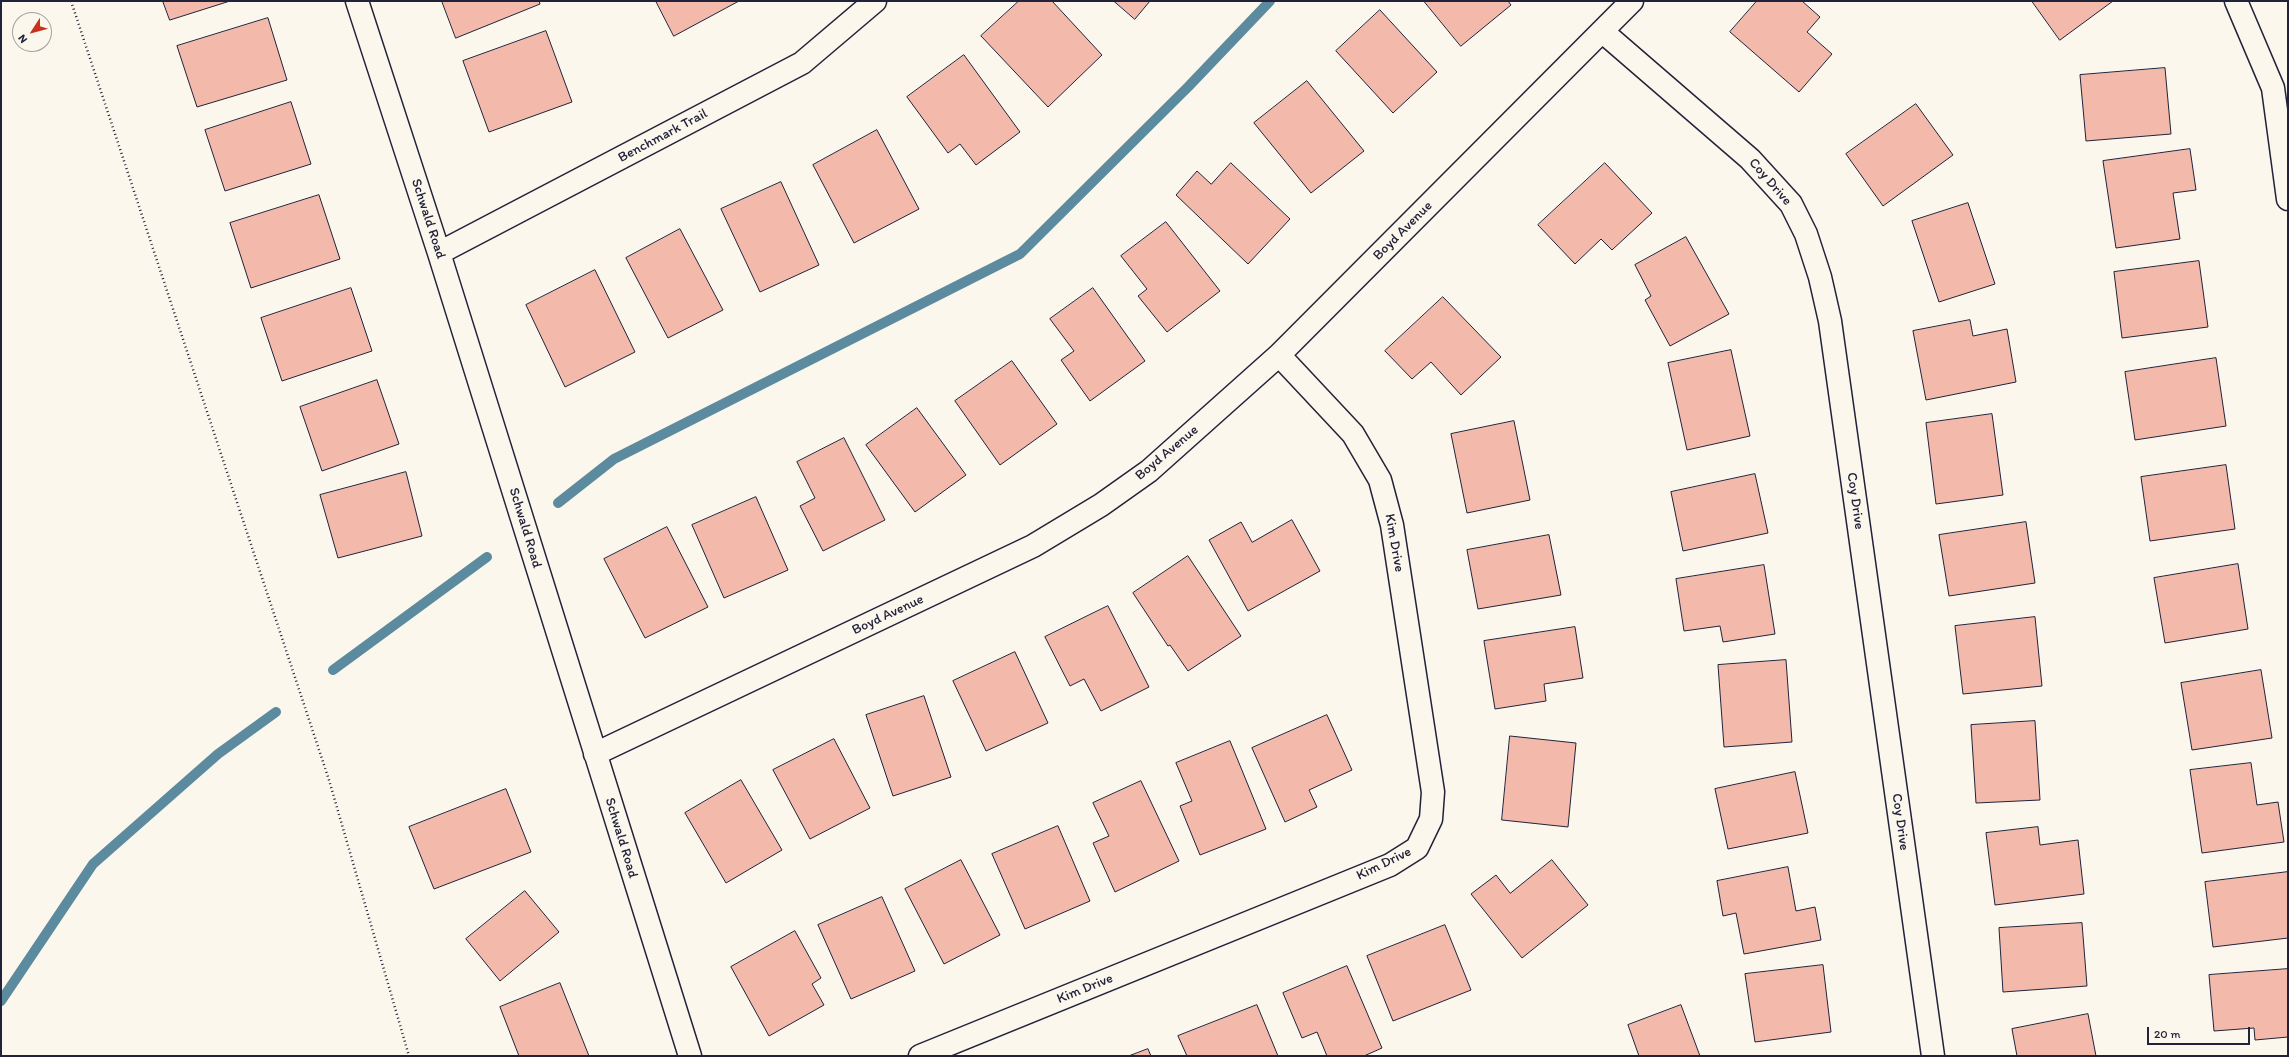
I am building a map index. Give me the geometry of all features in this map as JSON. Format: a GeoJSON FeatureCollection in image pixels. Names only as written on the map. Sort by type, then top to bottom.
{"type":"FeatureCollection","features":[{"type":"Feature","properties":{"kind":"street","name":"Schwald Road"},"geometry":{"type":"LineString","coordinates":[[357,1],[439,253],[690,1056]]}},
{"type":"Feature","properties":{"kind":"street","name":"Benchmark Trail"},"geometry":{"type":"LineString","coordinates":[[439,253],[802,63],[875,1]]}},
{"type":"Feature","properties":{"kind":"street","name":"Boyd Avenue"},"geometry":{"type":"LineString","coordinates":[[595,754],[1033,546],[1101,505],[1149,471],[1279,355],[1603,32],[1632,1]]}},
{"type":"Feature","properties":{"kind":"street"},"geometry":{"type":"LineString","coordinates":[[2236,1],[2273,88],[2288,199]]}},
{"type":"Feature","properties":{"kind":"street","name":"Coy Drive"},"geometry":{"type":"LineString","coordinates":[[1603,32],[1750,158],[1791,204],[1806,234],[1820,277],[1830,321],[1933,1056]]}},
{"type":"Feature","properties":{"kind":"street","name":"Kim Drive"},"geometry":{"type":"LineString","coordinates":[[920,1056],[1390,865],[1417,848],[1431,819],[1433,792],[1392,525],[1380,480],[1353,434],[1279,355]]}},
{"type":"Feature","properties":{"kind":"path"},"geometry":{"type":"LineString","coordinates":[[70,1],[329,780],[409,1056]]}},
{"type":"Feature","properties":{"kind":"building"},"geometry":{"type":"Polygon","coordinates":[[[163,1],[230,1],[170,20],[163,1]]]}},
{"type":"Feature","properties":{"kind":"building"},"geometry":{"type":"Polygon","coordinates":[[[442,1],[539,1],[540,4],[456,38],[442,1]]]}},
{"type":"Feature","properties":{"kind":"building"},"geometry":{"type":"Polygon","coordinates":[[[656,1],[739,1],[674,36],[656,1]]]}},
{"type":"Feature","properties":{"kind":"building"},"geometry":{"type":"Polygon","coordinates":[[[1019,1],[1052,1],[1102,55],[1048,107],[981,36],[1019,1]]]}},
{"type":"Feature","properties":{"kind":"building"},"geometry":{"type":"Polygon","coordinates":[[[1114,1],[1150,1],[1135,19],[1114,1]]]}},
{"type":"Feature","properties":{"kind":"building"},"geometry":{"type":"Polygon","coordinates":[[[1424,1],[1508,1],[1511,5],[1461,46],[1424,1]]]}},
{"type":"Feature","properties":{"kind":"building"},"geometry":{"type":"Polygon","coordinates":[[[1757,1],[1802,1],[1820,17],[1807,32],[1832,54],[1799,92],[1730,32],[1757,1]]]}},
{"type":"Feature","properties":{"kind":"building"},"geometry":{"type":"Polygon","coordinates":[[[2032,1],[2113,1],[2060,40],[2032,1]]]}},
{"type":"Feature","properties":{"kind":"building"},"geometry":{"type":"Polygon","coordinates":[[[1380,10],[1437,72],[1393,113],[1336,51],[1380,10]]]}},
{"type":"Feature","properties":{"kind":"building"},"geometry":{"type":"Polygon","coordinates":[[[268,18],[287,80],[197,107],[177,46],[268,18]]]}},
{"type":"Feature","properties":{"kind":"building"},"geometry":{"type":"Polygon","coordinates":[[[546,31],[572,102],[489,132],[463,61],[546,31]]]}},
{"type":"Feature","properties":{"kind":"building"},"geometry":{"type":"Polygon","coordinates":[[[964,55],[1020,132],[976,165],[960,144],[948,153],[907,97],[964,55]]]}},
{"type":"Feature","properties":{"kind":"building"},"geometry":{"type":"Polygon","coordinates":[[[2165,68],[2171,134],[2086,141],[2080,75],[2165,68]]]}},
{"type":"Feature","properties":{"kind":"building"},"geometry":{"type":"Polygon","coordinates":[[[1307,81],[1364,151],[1311,193],[1254,123],[1307,81]]]}},
{"type":"Feature","properties":{"kind":"building"},"geometry":{"type":"Polygon","coordinates":[[[291,102],[311,164],[225,191],[205,130],[291,102]]]}},
{"type":"Feature","properties":{"kind":"building"},"geometry":{"type":"Polygon","coordinates":[[[1916,104],[1953,155],[1883,206],[1846,154],[1916,104]]]}},
{"type":"Feature","properties":{"kind":"building"},"geometry":{"type":"Polygon","coordinates":[[[877,130],[919,209],[854,243],[813,165],[877,130]]]}},
{"type":"Feature","properties":{"kind":"building"},"geometry":{"type":"Polygon","coordinates":[[[2190,149],[2196,190],[2173,193],[2180,239],[2116,248],[2103,161],[2190,149]]]}},
{"type":"Feature","properties":{"kind":"building"},"geometry":{"type":"Polygon","coordinates":[[[1231,163],[1290,219],[1248,264],[1176,195],[1197,171],[1211,184],[1231,163]]]}},
{"type":"Feature","properties":{"kind":"building"},"geometry":{"type":"Polygon","coordinates":[[[1605,163],[1652,213],[1612,250],[1601,239],[1575,264],[1538,225],[1605,163]]]}},
{"type":"Feature","properties":{"kind":"building"},"geometry":{"type":"Polygon","coordinates":[[[781,182],[819,265],[760,292],[721,209],[781,182]]]}},
{"type":"Feature","properties":{"kind":"building"},"geometry":{"type":"Polygon","coordinates":[[[319,195],[340,259],[251,288],[230,223],[319,195]]]}},
{"type":"Feature","properties":{"kind":"building"},"geometry":{"type":"Polygon","coordinates":[[[1968,203],[1995,284],[1939,302],[1912,221],[1968,203]]]}},
{"type":"Feature","properties":{"kind":"building"},"geometry":{"type":"Polygon","coordinates":[[[1166,222],[1220,291],[1167,332],[1138,296],[1147,289],[1121,256],[1166,222]]]}},
{"type":"Feature","properties":{"kind":"building"},"geometry":{"type":"Polygon","coordinates":[[[680,229],[723,310],[668,338],[626,258],[680,229]]]}},
{"type":"Feature","properties":{"kind":"building"},"geometry":{"type":"Polygon","coordinates":[[[1686,237],[1729,314],[1670,346],[1645,300],[1651,296],[1635,265],[1686,237]]]}},
{"type":"Feature","properties":{"kind":"building"},"geometry":{"type":"Polygon","coordinates":[[[2199,261],[2208,327],[2122,338],[2114,272],[2199,261]]]}},
{"type":"Feature","properties":{"kind":"building"},"geometry":{"type":"Polygon","coordinates":[[[595,270],[635,352],[565,387],[526,305],[595,270]]]}},
{"type":"Feature","properties":{"kind":"building"},"geometry":{"type":"Polygon","coordinates":[[[351,288],[372,351],[282,381],[261,318],[351,288]]]}},
{"type":"Feature","properties":{"kind":"building"},"geometry":{"type":"Polygon","coordinates":[[[1093,288],[1145,361],[1090,401],[1061,360],[1074,351],[1050,319],[1093,288]]]}},
{"type":"Feature","properties":{"kind":"building"},"geometry":{"type":"Polygon","coordinates":[[[1443,297],[1501,357],[1461,395],[1431,362],[1412,379],[1385,351],[1443,297]]]}},
{"type":"Feature","properties":{"kind":"building"},"geometry":{"type":"Polygon","coordinates":[[[1970,320],[1973,336],[2007,329],[2016,382],[1926,400],[1913,331],[1970,320]]]}},
{"type":"Feature","properties":{"kind":"building"},"geometry":{"type":"Polygon","coordinates":[[[1731,350],[1750,436],[1687,450],[1668,363],[1731,350]]]}},
{"type":"Feature","properties":{"kind":"building"},"geometry":{"type":"Polygon","coordinates":[[[2216,358],[2226,426],[2135,440],[2125,372],[2216,358]]]}},
{"type":"Feature","properties":{"kind":"building"},"geometry":{"type":"Polygon","coordinates":[[[1012,361],[1057,424],[1000,465],[955,401],[1012,361]]]}},
{"type":"Feature","properties":{"kind":"building"},"geometry":{"type":"Polygon","coordinates":[[[377,380],[399,444],[322,471],[300,407],[377,380]]]}},
{"type":"Feature","properties":{"kind":"building"},"geometry":{"type":"Polygon","coordinates":[[[917,408],[966,475],[915,512],[866,445],[917,408]]]}},
{"type":"Feature","properties":{"kind":"building"},"geometry":{"type":"Polygon","coordinates":[[[1992,414],[2003,495],[1936,504],[1926,423],[1992,414]]]}},
{"type":"Feature","properties":{"kind":"building"},"geometry":{"type":"Polygon","coordinates":[[[1514,421],[1530,500],[1467,513],[1451,434],[1514,421]]]}},
{"type":"Feature","properties":{"kind":"building"},"geometry":{"type":"Polygon","coordinates":[[[844,438],[885,520],[823,551],[800,506],[815,498],[797,462],[844,438]]]}},
{"type":"Feature","properties":{"kind":"building"},"geometry":{"type":"Polygon","coordinates":[[[2226,465],[2235,529],[2150,541],[2141,477],[2226,465]]]}},
{"type":"Feature","properties":{"kind":"building"},"geometry":{"type":"Polygon","coordinates":[[[406,472],[422,536],[338,558],[320,495],[406,472]]]}},
{"type":"Feature","properties":{"kind":"building"},"geometry":{"type":"Polygon","coordinates":[[[1755,474],[1768,533],[1683,551],[1671,492],[1755,474]]]}},
{"type":"Feature","properties":{"kind":"building"},"geometry":{"type":"Polygon","coordinates":[[[756,497],[788,570],[724,598],[692,525],[756,497]]]}},
{"type":"Feature","properties":{"kind":"building"},"geometry":{"type":"Polygon","coordinates":[[[1292,520],[1320,571],[1248,611],[1209,540],[1241,522],[1252,542],[1292,520]]]}},
{"type":"Feature","properties":{"kind":"building"},"geometry":{"type":"Polygon","coordinates":[[[2026,522],[2035,583],[1949,596],[1939,535],[2026,522]]]}},
{"type":"Feature","properties":{"kind":"building"},"geometry":{"type":"Polygon","coordinates":[[[667,527],[708,607],[645,638],[604,559],[667,527]]]}},
{"type":"Feature","properties":{"kind":"building"},"geometry":{"type":"Polygon","coordinates":[[[1549,535],[1561,595],[1478,609],[1467,550],[1549,535]]]}},
{"type":"Feature","properties":{"kind":"building"},"geometry":{"type":"Polygon","coordinates":[[[1188,556],[1241,636],[1188,671],[1170,645],[1168,646],[1133,593],[1188,556]]]}},
{"type":"Feature","properties":{"kind":"building"},"geometry":{"type":"Polygon","coordinates":[[[2238,564],[2248,629],[2165,643],[2154,578],[2238,564]]]}},
{"type":"Feature","properties":{"kind":"building"},"geometry":{"type":"Polygon","coordinates":[[[1764,565],[1775,634],[1723,642],[1720,626],[1684,631],[1676,579],[1764,565]]]}},
{"type":"Feature","properties":{"kind":"building"},"geometry":{"type":"Polygon","coordinates":[[[1108,606],[1149,687],[1101,711],[1084,679],[1070,686],[1045,637],[1108,606]]]}},
{"type":"Feature","properties":{"kind":"building"},"geometry":{"type":"Polygon","coordinates":[[[2035,617],[2042,686],[1963,694],[1955,626],[2035,617]]]}},
{"type":"Feature","properties":{"kind":"building"},"geometry":{"type":"Polygon","coordinates":[[[1575,627],[1583,678],[1544,684],[1546,701],[1495,709],[1484,641],[1575,627]]]}},
{"type":"Feature","properties":{"kind":"building"},"geometry":{"type":"Polygon","coordinates":[[[1015,652],[1048,723],[986,751],[953,681],[1015,652]]]}},
{"type":"Feature","properties":{"kind":"building"},"geometry":{"type":"Polygon","coordinates":[[[1786,660],[1792,742],[1724,747],[1718,665],[1786,660]]]}},
{"type":"Feature","properties":{"kind":"building"},"geometry":{"type":"Polygon","coordinates":[[[2261,670],[2272,738],[2192,750],[2181,683],[2261,670]]]}},
{"type":"Feature","properties":{"kind":"building"},"geometry":{"type":"Polygon","coordinates":[[[924,696],[951,777],[893,796],[866,715],[924,696]]]}},
{"type":"Feature","properties":{"kind":"building"},"geometry":{"type":"Polygon","coordinates":[[[1327,715],[1352,770],[1309,790],[1317,807],[1285,822],[1252,748],[1327,715]]]}},
{"type":"Feature","properties":{"kind":"building"},"geometry":{"type":"Polygon","coordinates":[[[2035,721],[2040,800],[1976,803],[1971,725],[2035,721]]]}},
{"type":"Feature","properties":{"kind":"building"},"geometry":{"type":"Polygon","coordinates":[[[1510,736],[1576,743],[1568,827],[1502,820],[1510,736]]]}},
{"type":"Feature","properties":{"kind":"building"},"geometry":{"type":"Polygon","coordinates":[[[834,739],[870,808],[810,839],[773,770],[834,739]]]}},
{"type":"Feature","properties":{"kind":"building"},"geometry":{"type":"Polygon","coordinates":[[[1230,741],[1266,829],[1200,855],[1180,806],[1192,801],[1176,763],[1230,741]]]}},
{"type":"Feature","properties":{"kind":"building"},"geometry":{"type":"Polygon","coordinates":[[[2251,763],[2257,805],[2278,802],[2284,842],[2202,853],[2190,770],[2251,763]]]}},
{"type":"Feature","properties":{"kind":"building"},"geometry":{"type":"Polygon","coordinates":[[[1795,772],[1808,833],[1728,849],[1715,789],[1795,772]]]}},
{"type":"Feature","properties":{"kind":"building"},"geometry":{"type":"Polygon","coordinates":[[[741,780],[782,850],[726,883],[685,813],[741,780]]]}},
{"type":"Feature","properties":{"kind":"building"},"geometry":{"type":"Polygon","coordinates":[[[1141,781],[1179,861],[1115,892],[1093,843],[1109,836],[1093,803],[1141,781]]]}},
{"type":"Feature","properties":{"kind":"building"},"geometry":{"type":"Polygon","coordinates":[[[506,789],[531,852],[434,889],[409,827],[506,789]]]}},
{"type":"Feature","properties":{"kind":"building"},"geometry":{"type":"Polygon","coordinates":[[[1058,826],[1090,901],[1025,929],[992,854],[1058,826]]]}},
{"type":"Feature","properties":{"kind":"building"},"geometry":{"type":"Polygon","coordinates":[[[2038,827],[2040,845],[2078,840],[2084,894],[1995,905],[1986,833],[2038,827]]]}},
{"type":"Feature","properties":{"kind":"building"},"geometry":{"type":"Polygon","coordinates":[[[961,860],[1000,935],[944,964],[905,889],[961,860]]]}},
{"type":"Feature","properties":{"kind":"building"},"geometry":{"type":"Polygon","coordinates":[[[1552,860],[1588,905],[1522,958],[1471,894],[1496,875],[1510,893],[1552,860]]]}},
{"type":"Feature","properties":{"kind":"building"},"geometry":{"type":"Polygon","coordinates":[[[1788,867],[1796,911],[1815,907],[1821,940],[1744,954],[1736,913],[1723,916],[1717,881],[1788,867]]]}},
{"type":"Feature","properties":{"kind":"building"},"geometry":{"type":"Polygon","coordinates":[[[2288,872],[2288,938],[2213,947],[2205,882],[2288,872]]]}},
{"type":"Feature","properties":{"kind":"building"},"geometry":{"type":"Polygon","coordinates":[[[525,891],[559,932],[500,981],[466,939],[525,891]]]}},
{"type":"Feature","properties":{"kind":"building"},"geometry":{"type":"Polygon","coordinates":[[[882,897],[915,971],[851,999],[818,925],[882,897]]]}},
{"type":"Feature","properties":{"kind":"building"},"geometry":{"type":"Polygon","coordinates":[[[2082,923],[2087,986],[2003,992],[1999,928],[2082,923]]]}},
{"type":"Feature","properties":{"kind":"building"},"geometry":{"type":"Polygon","coordinates":[[[1445,925],[1471,990],[1393,1021],[1367,956],[1445,925]]]}},
{"type":"Feature","properties":{"kind":"building"},"geometry":{"type":"Polygon","coordinates":[[[795,931],[821,978],[812,984],[824,1005],[769,1036],[731,967],[795,931]]]}},
{"type":"Feature","properties":{"kind":"building"},"geometry":{"type":"Polygon","coordinates":[[[1823,965],[1831,1032],[1755,1042],[1745,974],[1823,965]]]}},
{"type":"Feature","properties":{"kind":"building"},"geometry":{"type":"Polygon","coordinates":[[[1347,966],[1382,1048],[1364,1056],[1327,1056],[1317,1032],[1302,1038],[1283,993],[1347,966]]]}},
{"type":"Feature","properties":{"kind":"building"},"geometry":{"type":"Polygon","coordinates":[[[2288,969],[2288,1037],[2255,1040],[2254,1028],[2214,1031],[2209,975],[2288,969]]]}},
{"type":"Feature","properties":{"kind":"building"},"geometry":{"type":"Polygon","coordinates":[[[560,983],[589,1056],[519,1056],[500,1007],[560,983]]]}},
{"type":"Feature","properties":{"kind":"building"},"geometry":{"type":"Polygon","coordinates":[[[1257,1005],[1278,1056],[1187,1056],[1178,1036],[1257,1005]]]}},
{"type":"Feature","properties":{"kind":"building"},"geometry":{"type":"Polygon","coordinates":[[[1681,1005],[1700,1056],[1639,1056],[1628,1025],[1681,1005]]]}},
{"type":"Feature","properties":{"kind":"building"},"geometry":{"type":"Polygon","coordinates":[[[2088,1014],[2096,1056],[2017,1056],[2012,1029],[2088,1014]]]}},
{"type":"Feature","properties":{"kind":"building"},"geometry":{"type":"Polygon","coordinates":[[[1148,1049],[1151,1056],[1129,1056],[1148,1049]]]}},
{"type":"Feature","properties":{"kind":"waterway"},"geometry":{"type":"LineString","coordinates":[[558,503],[614,459],[1020,254],[1188,87],[1270,1]]}},
{"type":"Feature","properties":{"kind":"waterway"},"geometry":{"type":"LineString","coordinates":[[333,670],[487,557]]}},
{"type":"Feature","properties":{"kind":"waterway"},"geometry":{"type":"LineString","coordinates":[[1,1001],[93,864],[218,754],[276,712]]}}]}
